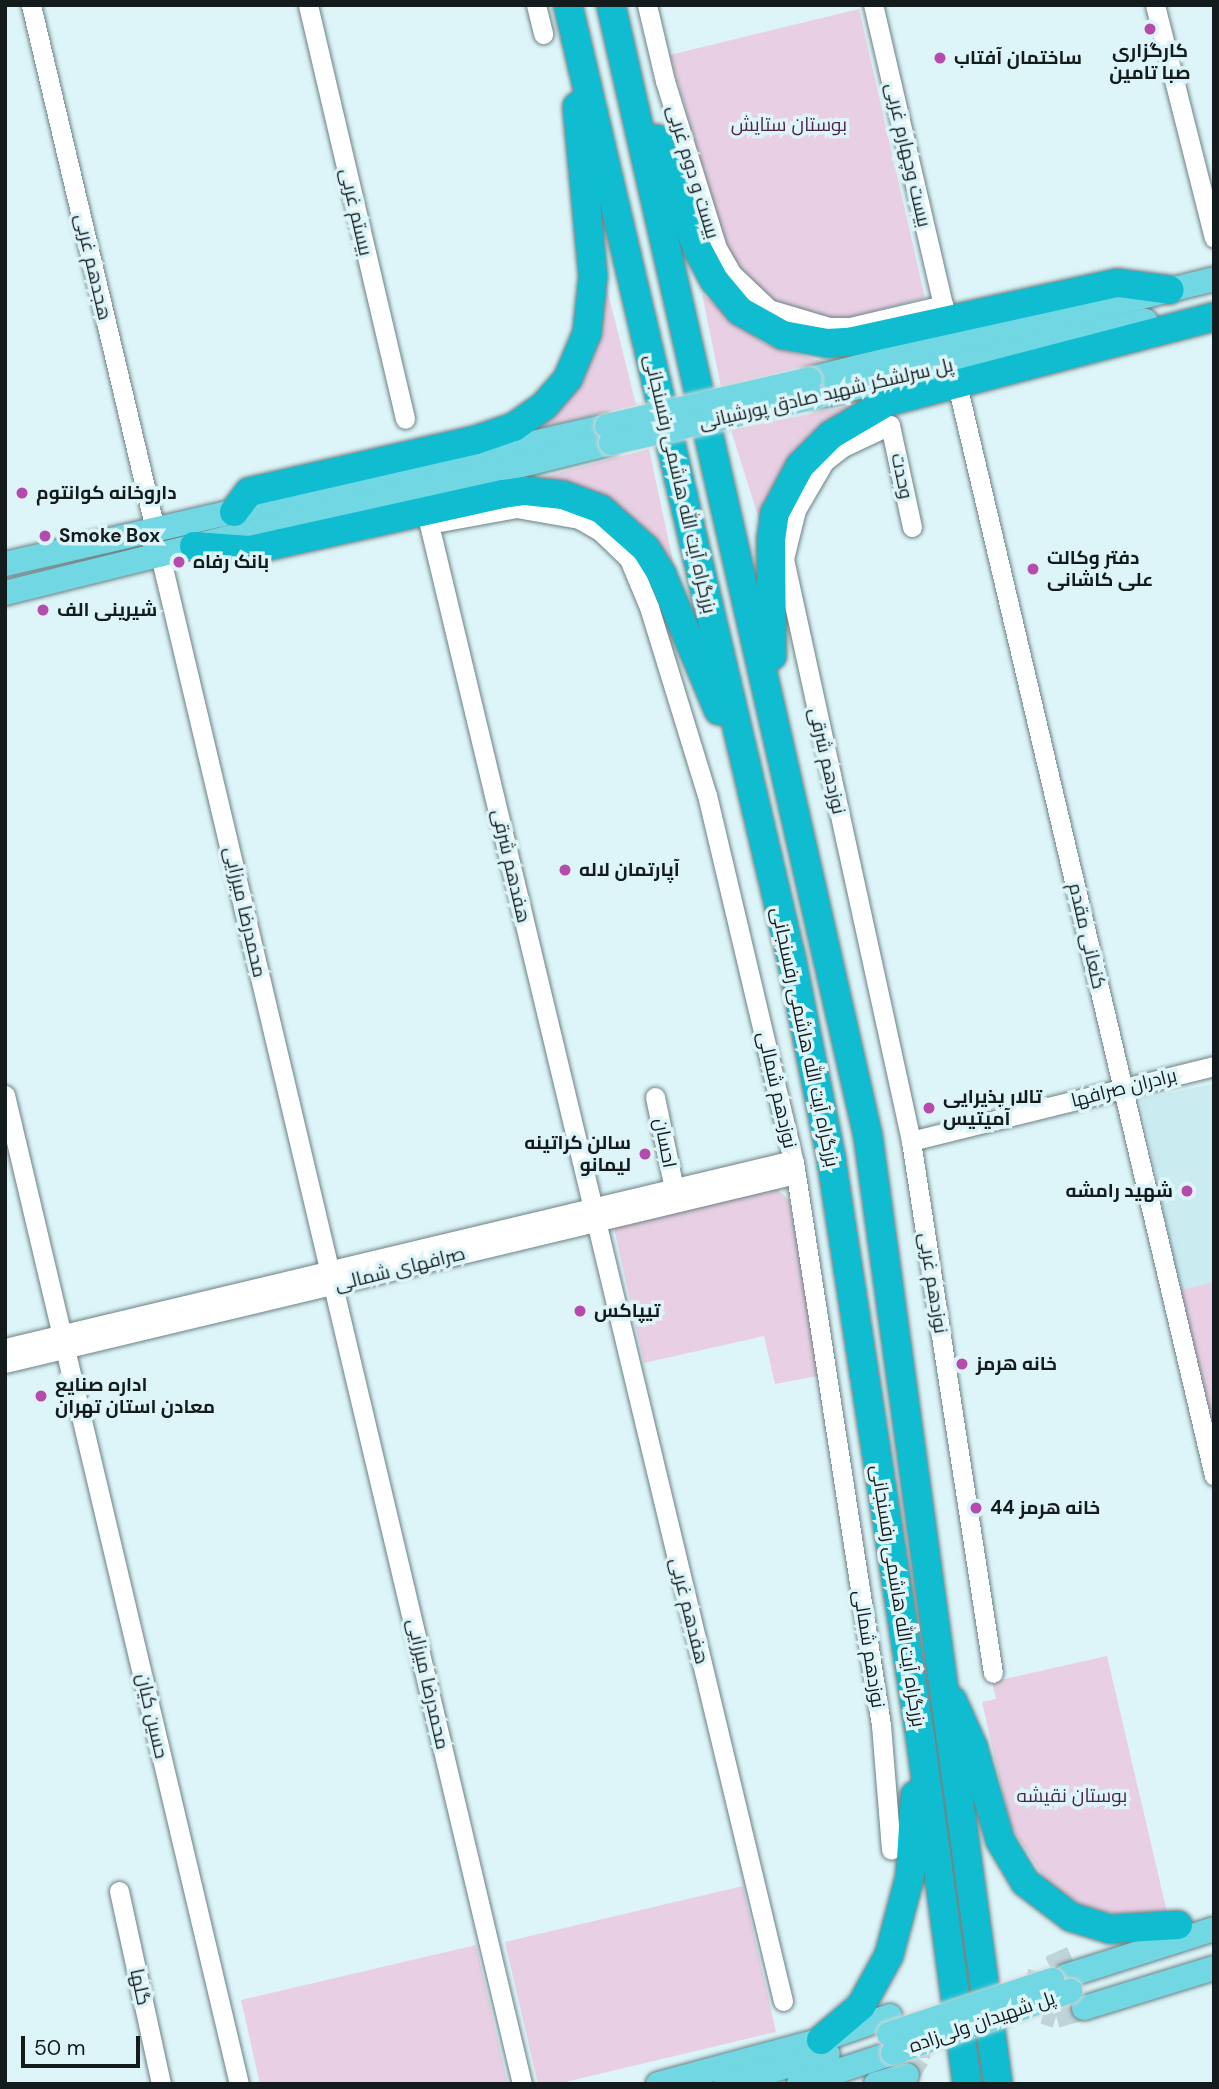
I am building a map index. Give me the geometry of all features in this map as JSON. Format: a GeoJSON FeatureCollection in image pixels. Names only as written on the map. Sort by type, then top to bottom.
{"type":"FeatureCollection","features":[{"type":"Feature","properties":{"kind":"highway","name":"بزرگراه آیت الله هاشمی رفسنجانی"},"geometry":{"type":"LineString","coordinates":[[611,5],[868,1136],[938,1666],[998,2084]]}},
{"type":"Feature","properties":{"kind":"highway","name":"بزرگراه آیت الله هاشمی رفسنجانی"},"geometry":{"type":"LineString","coordinates":[[569,7],[791,957],[831,1158],[921,1743],[967,2084]]}},
{"type":"Feature","properties":{"kind":"highway"},"geometry":{"type":"LineString","coordinates":[[234,512],[249,492],[514,427],[544,406],[568,378],[587,333],[593,276],[569,7]]}},
{"type":"Feature","properties":{"kind":"highway"},"geometry":{"type":"LineString","coordinates":[[621,48],[706,266],[740,311],[783,335],[814,342],[849,342],[1118,283],[1170,290]]}},
{"type":"Feature","properties":{"kind":"highway"},"geometry":{"type":"LineString","coordinates":[[775,729],[771,540],[786,488],[814,450],[848,422],[887,402],[1214,317]]}},
{"type":"Feature","properties":{"kind":"highway"},"geometry":{"type":"LineString","coordinates":[[194,546],[250,550],[525,491],[583,502],[627,527],[656,564],[747,777]]}},
{"type":"Feature","properties":{"kind":"highway"},"geometry":{"type":"LineString","coordinates":[[938,1666],[973,1747],[1000,1840],[1025,1882],[1071,1917],[1110,1929],[1178,1925]]}},
{"type":"Feature","properties":{"kind":"highway"},"geometry":{"type":"LineString","coordinates":[[821,2040],[861,2006],[889,1955],[910,1876],[921,1743]]}},
{"type":"Feature","properties":{"kind":"main road","name":"پل سرلشکر شهید صادق پورشیانی"},"geometry":{"type":"LineString","coordinates":[[813,388],[1214,279]]}},
{"type":"Feature","properties":{"kind":"main road","name":"پل سرلشکر شهید صادق پورشیانی"},"geometry":{"type":"LineString","coordinates":[[5,564],[234,512],[609,435],[813,388],[1214,306]]}},
{"type":"Feature","properties":{"kind":"main road","name":"پل سرلشکر شهید صادق پورشیانی"},"geometry":{"type":"LineString","coordinates":[[5,593],[160,555],[609,435]]}},
{"type":"Feature","properties":{"kind":"main road"},"geometry":{"type":"LineString","coordinates":[[1073,1983],[1178,1925],[1214,1914]]}},
{"type":"Feature","properties":{"kind":"main road"},"geometry":{"type":"LineString","coordinates":[[1073,1983],[1214,1929]]}},
{"type":"Feature","properties":{"kind":"main road"},"geometry":{"type":"LineString","coordinates":[[1073,1983],[1214,1947]]}},
{"type":"Feature","properties":{"kind":"main road"},"geometry":{"type":"LineString","coordinates":[[1073,1983],[1214,1968]]}},
{"type":"Feature","properties":{"kind":"main road","name":"پل شهیدان ولی‌زاده"},"geometry":{"type":"LineString","coordinates":[[891,2034],[1073,1983]]}},
{"type":"Feature","properties":{"kind":"main road"},"geometry":{"type":"LineString","coordinates":[[657,2084],[821,2040],[891,2034]]}},
{"type":"Feature","properties":{"kind":"main road"},"geometry":{"type":"LineString","coordinates":[[726,2084],[891,2034]]}},
{"type":"Feature","properties":{"kind":"main road"},"geometry":{"type":"LineString","coordinates":[[799,2084],[891,2034]]}},
{"type":"Feature","properties":{"kind":"main road"},"geometry":{"type":"LineString","coordinates":[[876,2084],[907,2076]]}},
{"type":"Feature","properties":{"kind":"street","name":"هجدهم غربی"},"geometry":{"type":"LineString","coordinates":[[31,5],[155,529]]}},
{"type":"Feature","properties":{"kind":"street","name":"بیستم غربی"},"geometry":{"type":"LineString","coordinates":[[308,5],[405,419]]}},
{"type":"Feature","properties":{"kind":"street"},"geometry":{"type":"LineString","coordinates":[[536,5],[543,34]]}},
{"type":"Feature","properties":{"kind":"street","name":"بیست و دوم غربی"},"geometry":{"type":"LineString","coordinates":[[647,5],[704,214],[727,265],[749,293],[787,317],[829,327],[850,327],[943,305]]}},
{"type":"Feature","properties":{"kind":"street","name":"بیست وچهارم غربی"},"geometry":{"type":"LineString","coordinates":[[873,5],[943,305]]}},
{"type":"Feature","properties":{"kind":"street"},"geometry":{"type":"LineString","coordinates":[[1155,5],[1212,237]]}},
{"type":"Feature","properties":{"kind":"street","name":"کنعانی مقدم"},"geometry":{"type":"LineString","coordinates":[[960,397],[1214,1476]]}},
{"type":"Feature","properties":{"kind":"street","name":"وحدت"},"geometry":{"type":"LineString","coordinates":[[891,425],[912,527]]}},
{"type":"Feature","properties":{"kind":"street","name":"نوزدهم شرقی"},"geometry":{"type":"LineString","coordinates":[[891,425],[843,447],[824,462],[796,510],[784,559],[911,1141]]}},
{"type":"Feature","properties":{"kind":"street","name":"نوزدهم شمالی"},"geometry":{"type":"LineString","coordinates":[[429,524],[499,510],[556,512],[600,531],[629,559],[649,607],[707,795],[794,1167],[881,1725],[891,1850]]}},
{"type":"Feature","properties":{"kind":"street","name":"هفدهم شرقی"},"geometry":{"type":"LineString","coordinates":[[429,524],[594,1215]]}},
{"type":"Feature","properties":{"kind":"street","name":"محمدرضا میرزایی"},"geometry":{"type":"LineString","coordinates":[[160,555],[522,2084]]}},
{"type":"Feature","properties":{"kind":"street","name":"برادران صرافها"},"geometry":{"type":"LineString","coordinates":[[911,1141],[1214,1066]]}},
{"type":"Feature","properties":{"kind":"street","name":"حسین کیان"},"geometry":{"type":"LineString","coordinates":[[5,1095],[239,2084]]}},
{"type":"Feature","properties":{"kind":"street","name":"احسان"},"geometry":{"type":"LineString","coordinates":[[656,1097],[674,1189]]}},
{"type":"Feature","properties":{"kind":"street","name":"نوزدهم غربی"},"geometry":{"type":"LineString","coordinates":[[911,1141],[993,1673]]}},
{"type":"Feature","properties":{"kind":"street","name":"صرافهای شمالی"},"geometry":{"type":"LineString","coordinates":[[594,1215],[674,1189],[794,1167]]}},
{"type":"Feature","properties":{"kind":"street","name":"صرافهای شمالی"},"geometry":{"type":"LineString","coordinates":[[5,1363],[63,1342],[794,1167]]}},
{"type":"Feature","properties":{"kind":"street","name":"هفدهم غربی"},"geometry":{"type":"LineString","coordinates":[[594,1215],[783,2001]]}},
{"type":"Feature","properties":{"kind":"street","name":"صرافهای شمالی"},"geometry":{"type":"LineString","coordinates":[[5,1348],[63,1342]]}},
{"type":"Feature","properties":{"kind":"street","name":"گلها"},"geometry":{"type":"LineString","coordinates":[[119,1891],[161,2084]]}},
{"type":"Feature","properties":{"kind":"shaded area","name":"شهید رامشه"},"geometry":{"type":"Polygon","coordinates":[[[1214,1084],[1214,1282],[1180,1290],[1140,1099],[1214,1084]]]}},
{"type":"Feature","properties":{"kind":"green space","name":"بوستان ستایش"},"geometry":{"type":"Polygon","coordinates":[[[859,9],[925,298],[841,320],[803,315],[768,298],[741,273],[723,236],[670,55],[859,9]]]}},
{"type":"Feature","properties":{"kind":"green space"},"geometry":{"type":"Polygon","coordinates":[[[606,285],[636,405],[525,432],[606,285]]]}},
{"type":"Feature","properties":{"kind":"green space"},"geometry":{"type":"Polygon","coordinates":[[[702,294],[763,343],[823,362],[721,387],[702,294]]]}},
{"type":"Feature","properties":{"kind":"green space"},"geometry":{"type":"Polygon","coordinates":[[[859,404],[762,529],[731,430],[859,404]]]}},
{"type":"Feature","properties":{"kind":"green space"},"geometry":{"type":"Polygon","coordinates":[[[649,449],[676,575],[545,484],[543,477],[649,449]]]}},
{"type":"Feature","properties":{"kind":"green space"},"geometry":{"type":"Polygon","coordinates":[[[777,1189],[789,1200],[823,1375],[775,1384],[764,1336],[644,1363],[614,1228],[777,1189]]]}},
{"type":"Feature","properties":{"kind":"green space"},"geometry":{"type":"Polygon","coordinates":[[[1214,1282],[1214,1431],[1180,1290],[1214,1282]]]}},
{"type":"Feature","properties":{"kind":"green space","name":"بوستان نقیشه"},"geometry":{"type":"Polygon","coordinates":[[[1107,1656],[1167,1912],[1115,1914],[1081,1905],[1047,1882],[1010,1825],[982,1702],[996,1699],[992,1682],[1107,1656]]]}},
{"type":"Feature","properties":{"kind":"green space"},"geometry":{"type":"Polygon","coordinates":[[[743,1886],[776,2032],[557,2084],[538,2084],[505,1942],[743,1886]]]}},
{"type":"Feature","properties":{"kind":"green space"},"geometry":{"type":"Polygon","coordinates":[[[476,1945],[508,2084],[260,2084],[241,2000],[476,1945]]]}},
{"type":"Feature","properties":{"kind":"tunnel"},"geometry":{"type":"LineString","coordinates":[[1072,1958],[1040,1972],[1035,1991],[1044,2012],[1056,2016],[1084,2008]]}},
{"type":"Feature","properties":{"kind":"tunnel"},"geometry":{"type":"LineString","coordinates":[[907,2075],[918,2058],[919,2037],[913,2026]]}},
{"type":"Feature","properties":{"kind":"place","name":"کارگزاری صبا تامین"},"geometry":{"type":"Point","coordinates":[1150,29]}},
{"type":"Feature","properties":{"kind":"place","name":"ساختمان آفتاب"},"geometry":{"type":"Point","coordinates":[940,58]}},
{"type":"Feature","properties":{"kind":"place","name":"داروخانه کوانتوم"},"geometry":{"type":"Point","coordinates":[22,493]}},
{"type":"Feature","properties":{"kind":"place","name":"Smoke Box"},"geometry":{"type":"Point","coordinates":[45,536]}},
{"type":"Feature","properties":{"kind":"place","name":"بانک رفاه"},"geometry":{"type":"Point","coordinates":[179,562]}},
{"type":"Feature","properties":{"kind":"place","name":"دفتر وکالت علی کاشانی"},"geometry":{"type":"Point","coordinates":[1033,569]}},
{"type":"Feature","properties":{"kind":"place","name":"شیرینی الف"},"geometry":{"type":"Point","coordinates":[43,610]}},
{"type":"Feature","properties":{"kind":"place","name":"آپارتمان لاله"},"geometry":{"type":"Point","coordinates":[565,870]}},
{"type":"Feature","properties":{"kind":"place","name":"تالار پذیرایی آمیتیس"},"geometry":{"type":"Point","coordinates":[929,1108]}},
{"type":"Feature","properties":{"kind":"place","name":"سالن کراتینه لیمانو"},"geometry":{"type":"Point","coordinates":[645,1154]}},
{"type":"Feature","properties":{"kind":"place","name":"شهید رامشه"},"geometry":{"type":"Point","coordinates":[1187,1191]}},
{"type":"Feature","properties":{"kind":"place","name":"تیپاکس"},"geometry":{"type":"Point","coordinates":[580,1311]}},
{"type":"Feature","properties":{"kind":"place","name":"خانه هرمز"},"geometry":{"type":"Point","coordinates":[962,1364]}},
{"type":"Feature","properties":{"kind":"place","name":"اداره صنایع معادن استان تهران"},"geometry":{"type":"Point","coordinates":[41,1396]}},
{"type":"Feature","properties":{"kind":"place","name":"خانه هرمز 44"},"geometry":{"type":"Point","coordinates":[976,1508]}}]}
